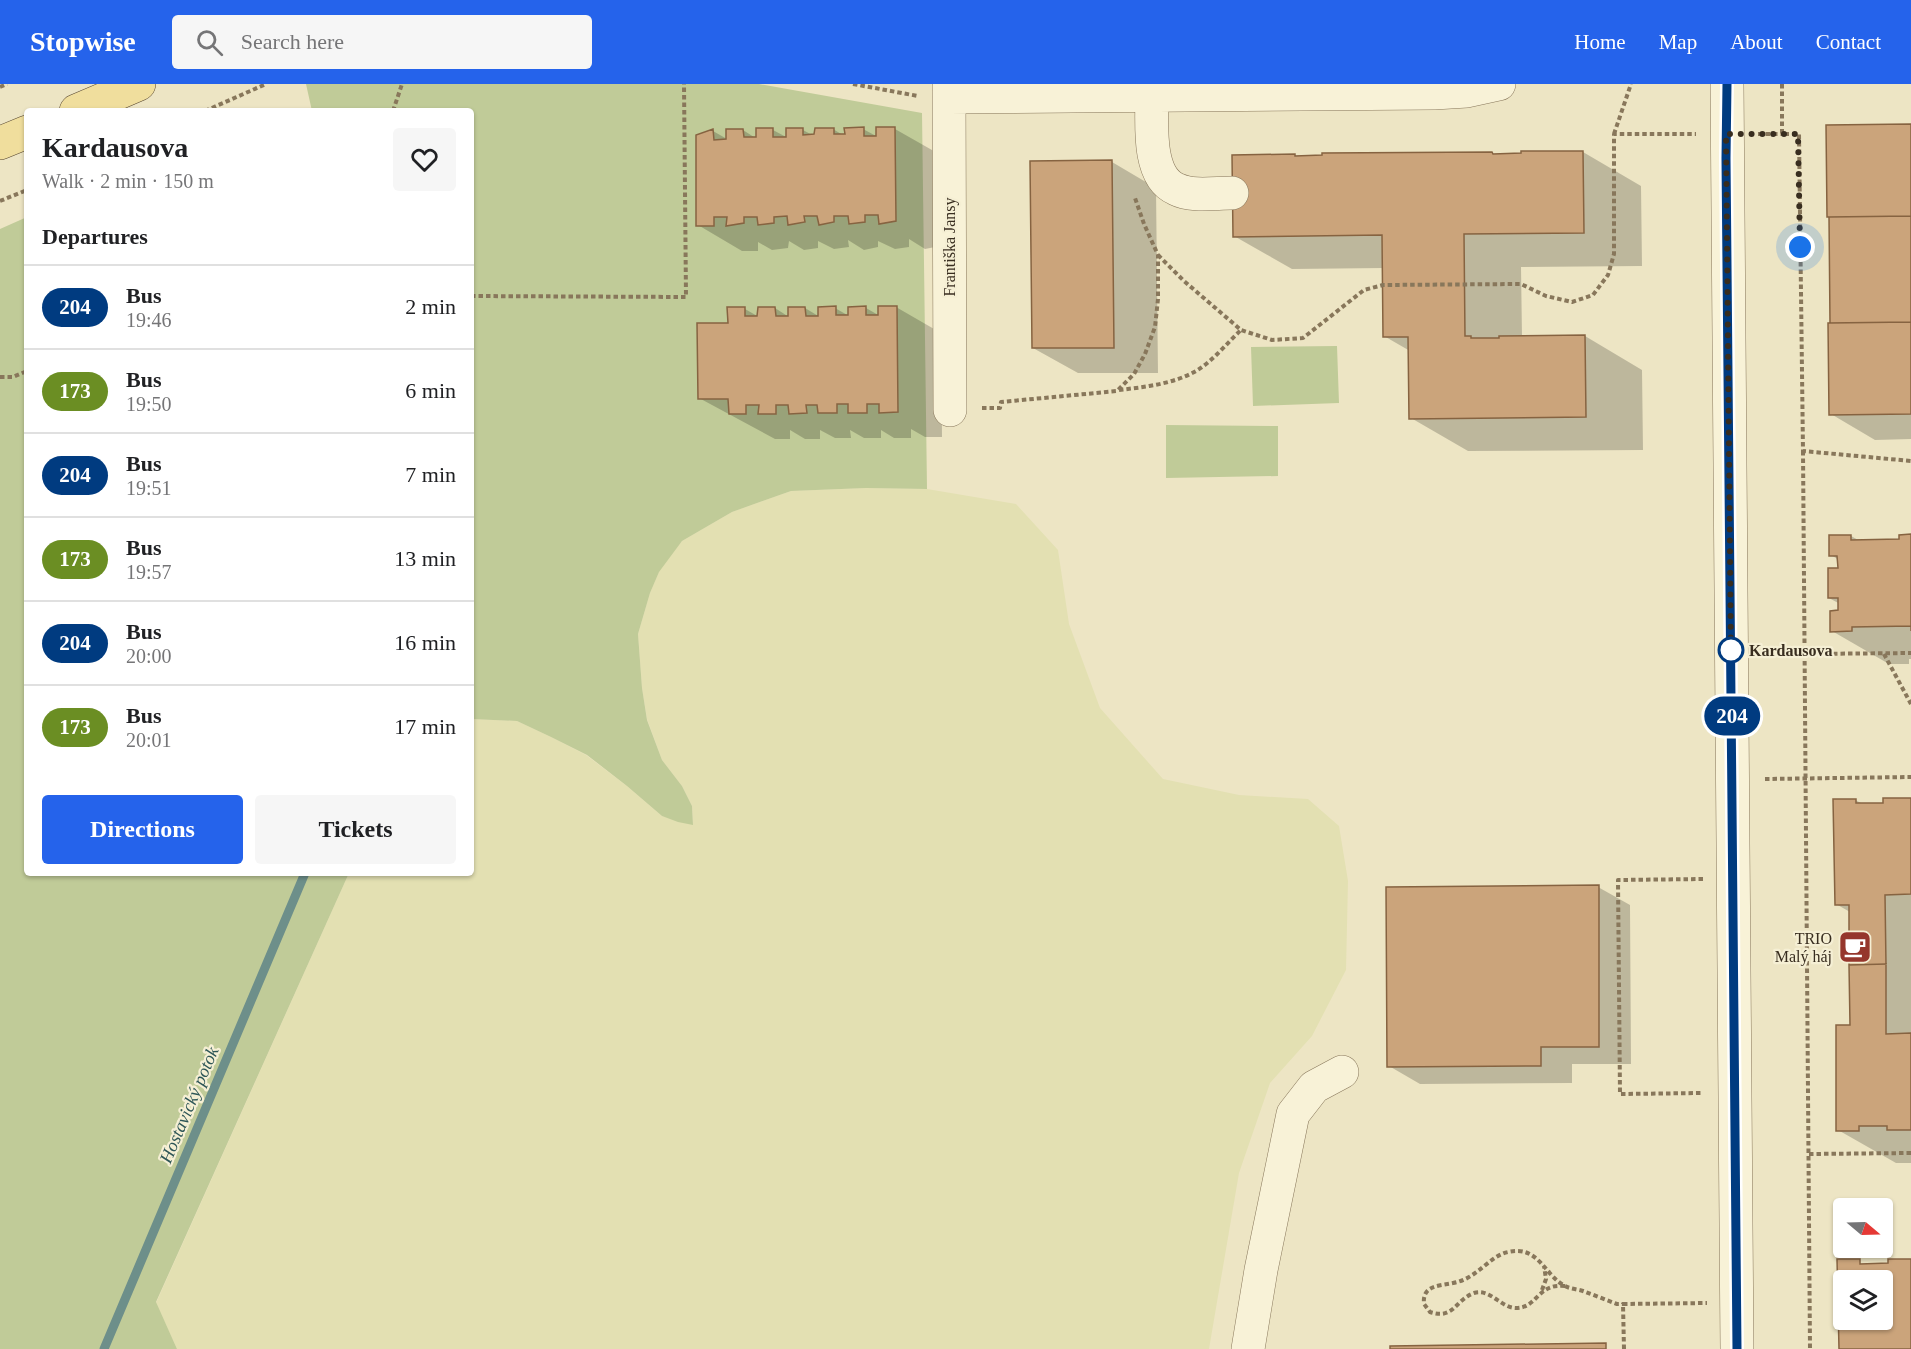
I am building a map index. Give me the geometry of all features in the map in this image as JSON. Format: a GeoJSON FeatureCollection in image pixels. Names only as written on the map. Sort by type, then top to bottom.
{"type":"FeatureCollection","features":[{"type":"Feature","properties":{"kind":"main road"},"geometry":{"type":"LineString","coordinates":[[83,108],[139,84]]}},
{"type":"Feature","properties":{"kind":"main road"},"geometry":{"type":"LineString","coordinates":[[0,143],[24,133]]}},
{"type":"Feature","properties":{"kind":"street"},"geometry":{"type":"LineString","coordinates":[[949,90],[1434,93],[1467,91],[1499,84]]}},
{"type":"Feature","properties":{"kind":"street"},"geometry":{"type":"LineString","coordinates":[[1727,84],[1737,1349]]}},
{"type":"Feature","properties":{"kind":"street","name":"Františka Jansy"},"geometry":{"type":"LineString","coordinates":[[949,90],[950,410]]}},
{"type":"Feature","properties":{"kind":"street"},"geometry":{"type":"LineString","coordinates":[[1153,90],[1153,152],[1164,180],[1174,189],[1188,193],[1232,193]]}},
{"type":"Feature","properties":{"kind":"street"},"geometry":{"type":"LineString","coordinates":[[1248,1349],[1261,1270],[1293,1114],[1314,1087],[1342,1072]]}},
{"type":"Feature","properties":{"kind":"path"},"geometry":{"type":"LineString","coordinates":[[0,87],[7,84]]}},
{"type":"Feature","properties":{"kind":"path"},"geometry":{"type":"LineString","coordinates":[[212,108],[266,84]]}},
{"type":"Feature","properties":{"kind":"path"},"geometry":{"type":"LineString","coordinates":[[394,108],[402,84]]}},
{"type":"Feature","properties":{"kind":"path"},"geometry":{"type":"LineString","coordinates":[[474,296],[686,297],[684,84]]}},
{"type":"Feature","properties":{"kind":"path"},"geometry":{"type":"LineString","coordinates":[[853,84],[925,97],[949,90]]}},
{"type":"Feature","properties":{"kind":"path"},"geometry":{"type":"LineString","coordinates":[[1132,189],[1158,255],[1184,281],[1241,330],[1272,340],[1303,338],[1364,290],[1383,285],[1521,284],[1546,296],[1572,302],[1593,295],[1608,274],[1614,254],[1614,134],[1631,84]]}},
{"type":"Feature","properties":{"kind":"path"},"geometry":{"type":"LineString","coordinates":[[1782,84],[1782,134]]}},
{"type":"Feature","properties":{"kind":"path"},"geometry":{"type":"LineString","coordinates":[[1614,134],[1798,134],[1803,451],[1810,1349]]}},
{"type":"Feature","properties":{"kind":"path"},"geometry":{"type":"LineString","coordinates":[[0,201],[24,191]]}},
{"type":"Feature","properties":{"kind":"path"},"geometry":{"type":"LineString","coordinates":[[1118,391],[1134,374],[1145,354],[1155,327],[1158,299],[1158,255]]}},
{"type":"Feature","properties":{"kind":"path"},"geometry":{"type":"LineString","coordinates":[[950,410],[1000,408],[1001,402],[1118,391],[1176,380],[1197,370],[1241,330]]}},
{"type":"Feature","properties":{"kind":"path"},"geometry":{"type":"LineString","coordinates":[[0,377],[13,377],[24,372]]}},
{"type":"Feature","properties":{"kind":"path"},"geometry":{"type":"LineString","coordinates":[[1803,451],[1911,460]]}},
{"type":"Feature","properties":{"kind":"path"},"geometry":{"type":"LineString","coordinates":[[1803,654],[1911,653]]}},
{"type":"Feature","properties":{"kind":"path"},"geometry":{"type":"LineString","coordinates":[[1884,654],[1911,704]]}},
{"type":"Feature","properties":{"kind":"path"},"geometry":{"type":"LineString","coordinates":[[1763,779],[1911,777]]}},
{"type":"Feature","properties":{"kind":"path"},"geometry":{"type":"LineString","coordinates":[[1707,879],[1618,880],[1619,1071],[1620,1094],[1709,1093]]}},
{"type":"Feature","properties":{"kind":"path"},"geometry":{"type":"LineString","coordinates":[[1809,1154],[1911,1153]]}},
{"type":"Feature","properties":{"kind":"path"},"geometry":{"type":"LineString","coordinates":[[1565,1286],[1543,1264],[1527,1253],[1508,1252],[1500,1255],[1465,1280],[1433,1286],[1426,1293],[1424,1304],[1430,1312],[1442,1315],[1454,1309],[1467,1297],[1483,1293],[1508,1307],[1516,1308],[1531,1303],[1551,1286],[1565,1286],[1617,1304],[1711,1303]]}},
{"type":"Feature","properties":{"kind":"path"},"geometry":{"type":"LineString","coordinates":[[1540,1294],[1546,1279],[1543,1264]]}},
{"type":"Feature","properties":{"kind":"path"},"geometry":{"type":"LineString","coordinates":[[1623,1304],[1624,1349]]}},
{"type":"Feature","properties":{"kind":"shaded area"},"geometry":{"type":"Polygon","coordinates":[[[866,488],[927,489],[1016,504],[1058,550],[1069,624],[1100,708],[1163,779],[1239,795],[1308,799],[1339,826],[1348,881],[1346,970],[1312,1036],[1270,1083],[1239,1173],[1209,1349],[177,1349],[156,1303],[348,876],[474,876],[474,719],[517,721],[551,737],[586,755],[662,816],[693,824],[692,806],[682,786],[662,760],[647,719],[638,634],[650,593],[663,562],[682,541],[732,512],[791,491],[866,488]]]}},
{"type":"Feature","properties":{"kind":"green space"},"geometry":{"type":"Polygon","coordinates":[[[306,84],[759,84],[922,113],[927,489],[866,488],[791,491],[732,512],[682,541],[659,572],[638,634],[642,688],[647,720],[662,760],[682,786],[692,806],[693,825],[662,816],[587,755],[551,737],[517,721],[474,719],[474,108],[311,108],[306,84]]]}},
{"type":"Feature","properties":{"kind":"green space"},"geometry":{"type":"Polygon","coordinates":[[[24,218],[24,876],[348,876],[156,1302],[177,1349],[0,1349],[0,229],[24,218]]]}},
{"type":"Feature","properties":{"kind":"green space"},"geometry":{"type":"Polygon","coordinates":[[[1337,346],[1339,403],[1253,406],[1251,347],[1337,346]]]}},
{"type":"Feature","properties":{"kind":"green space"},"geometry":{"type":"Polygon","coordinates":[[[1166,425],[1278,426],[1278,476],[1166,478],[1166,425]]]}},
{"type":"Feature","properties":{"kind":"building"},"geometry":{"type":"Polygon","coordinates":[[[1911,124],[1911,216],[1827,217],[1826,125],[1911,124]]]}},
{"type":"Feature","properties":{"kind":"building"},"geometry":{"type":"Polygon","coordinates":[[[864,127],[864,136],[876,136],[876,127],[895,127],[896,221],[879,224],[878,215],[865,215],[865,222],[849,224],[848,216],[834,216],[834,222],[819,225],[817,216],[804,216],[805,222],[788,225],[787,216],[774,217],[774,223],[758,225],[757,217],[744,217],[744,223],[726,226],[727,217],[714,217],[714,226],[696,226],[696,135],[713,129],[714,140],[726,139],[726,129],[743,129],[744,137],[756,137],[756,128],[773,128],[773,137],[786,137],[786,128],[803,128],[803,135],[814,134],[815,128],[834,128],[834,134],[845,134],[844,128],[864,127]]]}},
{"type":"Feature","properties":{"kind":"building"},"geometry":{"type":"Polygon","coordinates":[[[1521,151],[1583,151],[1584,233],[1464,234],[1465,336],[1499,338],[1499,336],[1585,335],[1586,417],[1409,419],[1408,337],[1383,337],[1382,235],[1233,237],[1232,155],[1492,152],[1493,154],[1521,153],[1521,151]]]}},
{"type":"Feature","properties":{"kind":"building"},"geometry":{"type":"Polygon","coordinates":[[[1112,160],[1114,348],[1032,348],[1030,161],[1112,160]]]}},
{"type":"Feature","properties":{"kind":"building"},"geometry":{"type":"Polygon","coordinates":[[[1911,216],[1911,322],[1830,323],[1829,217],[1911,216]]]}},
{"type":"Feature","properties":{"kind":"building"},"geometry":{"type":"Polygon","coordinates":[[[836,306],[836,315],[848,315],[848,307],[866,306],[866,315],[878,315],[878,306],[897,306],[898,412],[879,413],[879,404],[867,404],[867,413],[848,413],[848,404],[837,404],[837,413],[818,413],[817,405],[806,405],[807,413],[789,414],[788,405],[776,405],[776,414],[758,414],[759,405],[746,405],[746,414],[729,414],[728,399],[698,399],[697,323],[728,323],[727,307],[745,307],[745,316],[757,316],[758,307],[775,307],[776,316],[788,316],[788,307],[805,307],[806,316],[818,316],[818,307],[836,306]]]}},
{"type":"Feature","properties":{"kind":"building"},"geometry":{"type":"Polygon","coordinates":[[[1911,322],[1911,414],[1829,415],[1828,323],[1911,322]]]}},
{"type":"Feature","properties":{"kind":"building"},"geometry":{"type":"Polygon","coordinates":[[[1911,534],[1911,626],[1852,627],[1852,631],[1830,632],[1830,611],[1838,610],[1838,598],[1828,598],[1828,568],[1838,568],[1837,556],[1829,556],[1829,535],[1851,535],[1851,540],[1899,539],[1899,535],[1911,534]]]}},
{"type":"Feature","properties":{"kind":"building"},"geometry":{"type":"Polygon","coordinates":[[[1883,798],[1911,798],[1911,894],[1885,895],[1886,964],[1849,965],[1849,905],[1835,905],[1833,799],[1856,799],[1856,803],[1883,803],[1883,798]]]}},
{"type":"Feature","properties":{"kind":"building"},"geometry":{"type":"Polygon","coordinates":[[[1599,885],[1599,1047],[1541,1047],[1541,1066],[1387,1067],[1386,887],[1599,885]]]}},
{"type":"Feature","properties":{"kind":"building"},"geometry":{"type":"Polygon","coordinates":[[[1886,964],[1886,1034],[1911,1033],[1911,1130],[1887,1130],[1887,1126],[1859,1126],[1859,1131],[1836,1131],[1836,1025],[1850,1025],[1849,965],[1886,964]]]}},
{"type":"Feature","properties":{"kind":"building"},"geometry":{"type":"Polygon","coordinates":[[[1837,1259],[1860,1259],[1860,1264],[1888,1263],[1888,1259],[1911,1259],[1911,1349],[1839,1349],[1839,1330],[1893,1330],[1893,1270],[1837,1270],[1837,1259]]]}},
{"type":"Feature","properties":{"kind":"building"},"geometry":{"type":"Polygon","coordinates":[[[1606,1343],[1606,1349],[1390,1349],[1390,1346],[1606,1343]]]}},
{"type":"Feature","properties":{"kind":"waterway","name":"Hostavický potok"},"geometry":{"type":"LineString","coordinates":[[104,1349],[304,876]]}},
{"type":"Feature","properties":{"kind":"bus line","name":"204"},"geometry":{"type":"LineString","coordinates":[[1727,84],[1737,1349]]}},
{"type":"Feature","properties":{"kind":"place","name":"Kardausova"},"geometry":{"type":"Point","coordinates":[1731,650]}},
{"type":"Feature","properties":{"kind":"place","name":"TRIO Malý háj"},"geometry":{"type":"Point","coordinates":[1855,947]}},
{"type":"Feature","properties":{"kind":"route"},"geometry":{"type":"LineString","coordinates":[[1731,650],[1731,660],[1726,134],[1798,134],[1800,247]]}}]}
